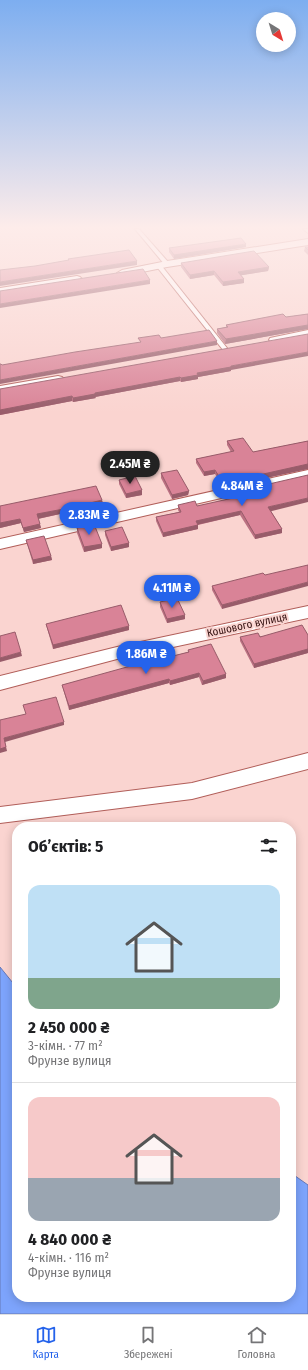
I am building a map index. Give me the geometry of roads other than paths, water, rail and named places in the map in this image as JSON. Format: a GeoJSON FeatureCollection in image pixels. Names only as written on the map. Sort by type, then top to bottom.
{"type":"FeatureCollection","features":[{"type":"Feature","properties":{"kind":"street"},"geometry":{"type":"LineString","coordinates":[[262,342],[308,333]]}},
{"type":"Feature","properties":{"kind":"street"},"geometry":{"type":"LineString","coordinates":[[209,352],[228,348]]}},
{"type":"Feature","properties":{"kind":"street"},"geometry":{"type":"LineString","coordinates":[[0,389],[70,377]]}},
{"type":"Feature","properties":{"kind":"street"},"geometry":{"type":"LineString","coordinates":[[0,544],[308,474]]}},
{"type":"Feature","properties":{"kind":"street","name":"Кошового вулиця"},"geometry":{"type":"LineString","coordinates":[[0,683],[117,653],[308,612]]}},
{"type":"Feature","properties":{"kind":"street"},"geometry":{"type":"LineString","coordinates":[[0,815],[192,791],[308,761]]}},
{"type":"Feature","properties":{"kind":"lane"},"geometry":{"type":"LineString","coordinates":[[183,290],[228,348]]}},
{"type":"Feature","properties":{"kind":"water"},"geometry":{"type":"Polygon","coordinates":[[[0,967],[12,982],[12,1302],[296,1302],[296,1177],[308,1185],[308,1314],[0,1314],[0,967]]]}}]}
